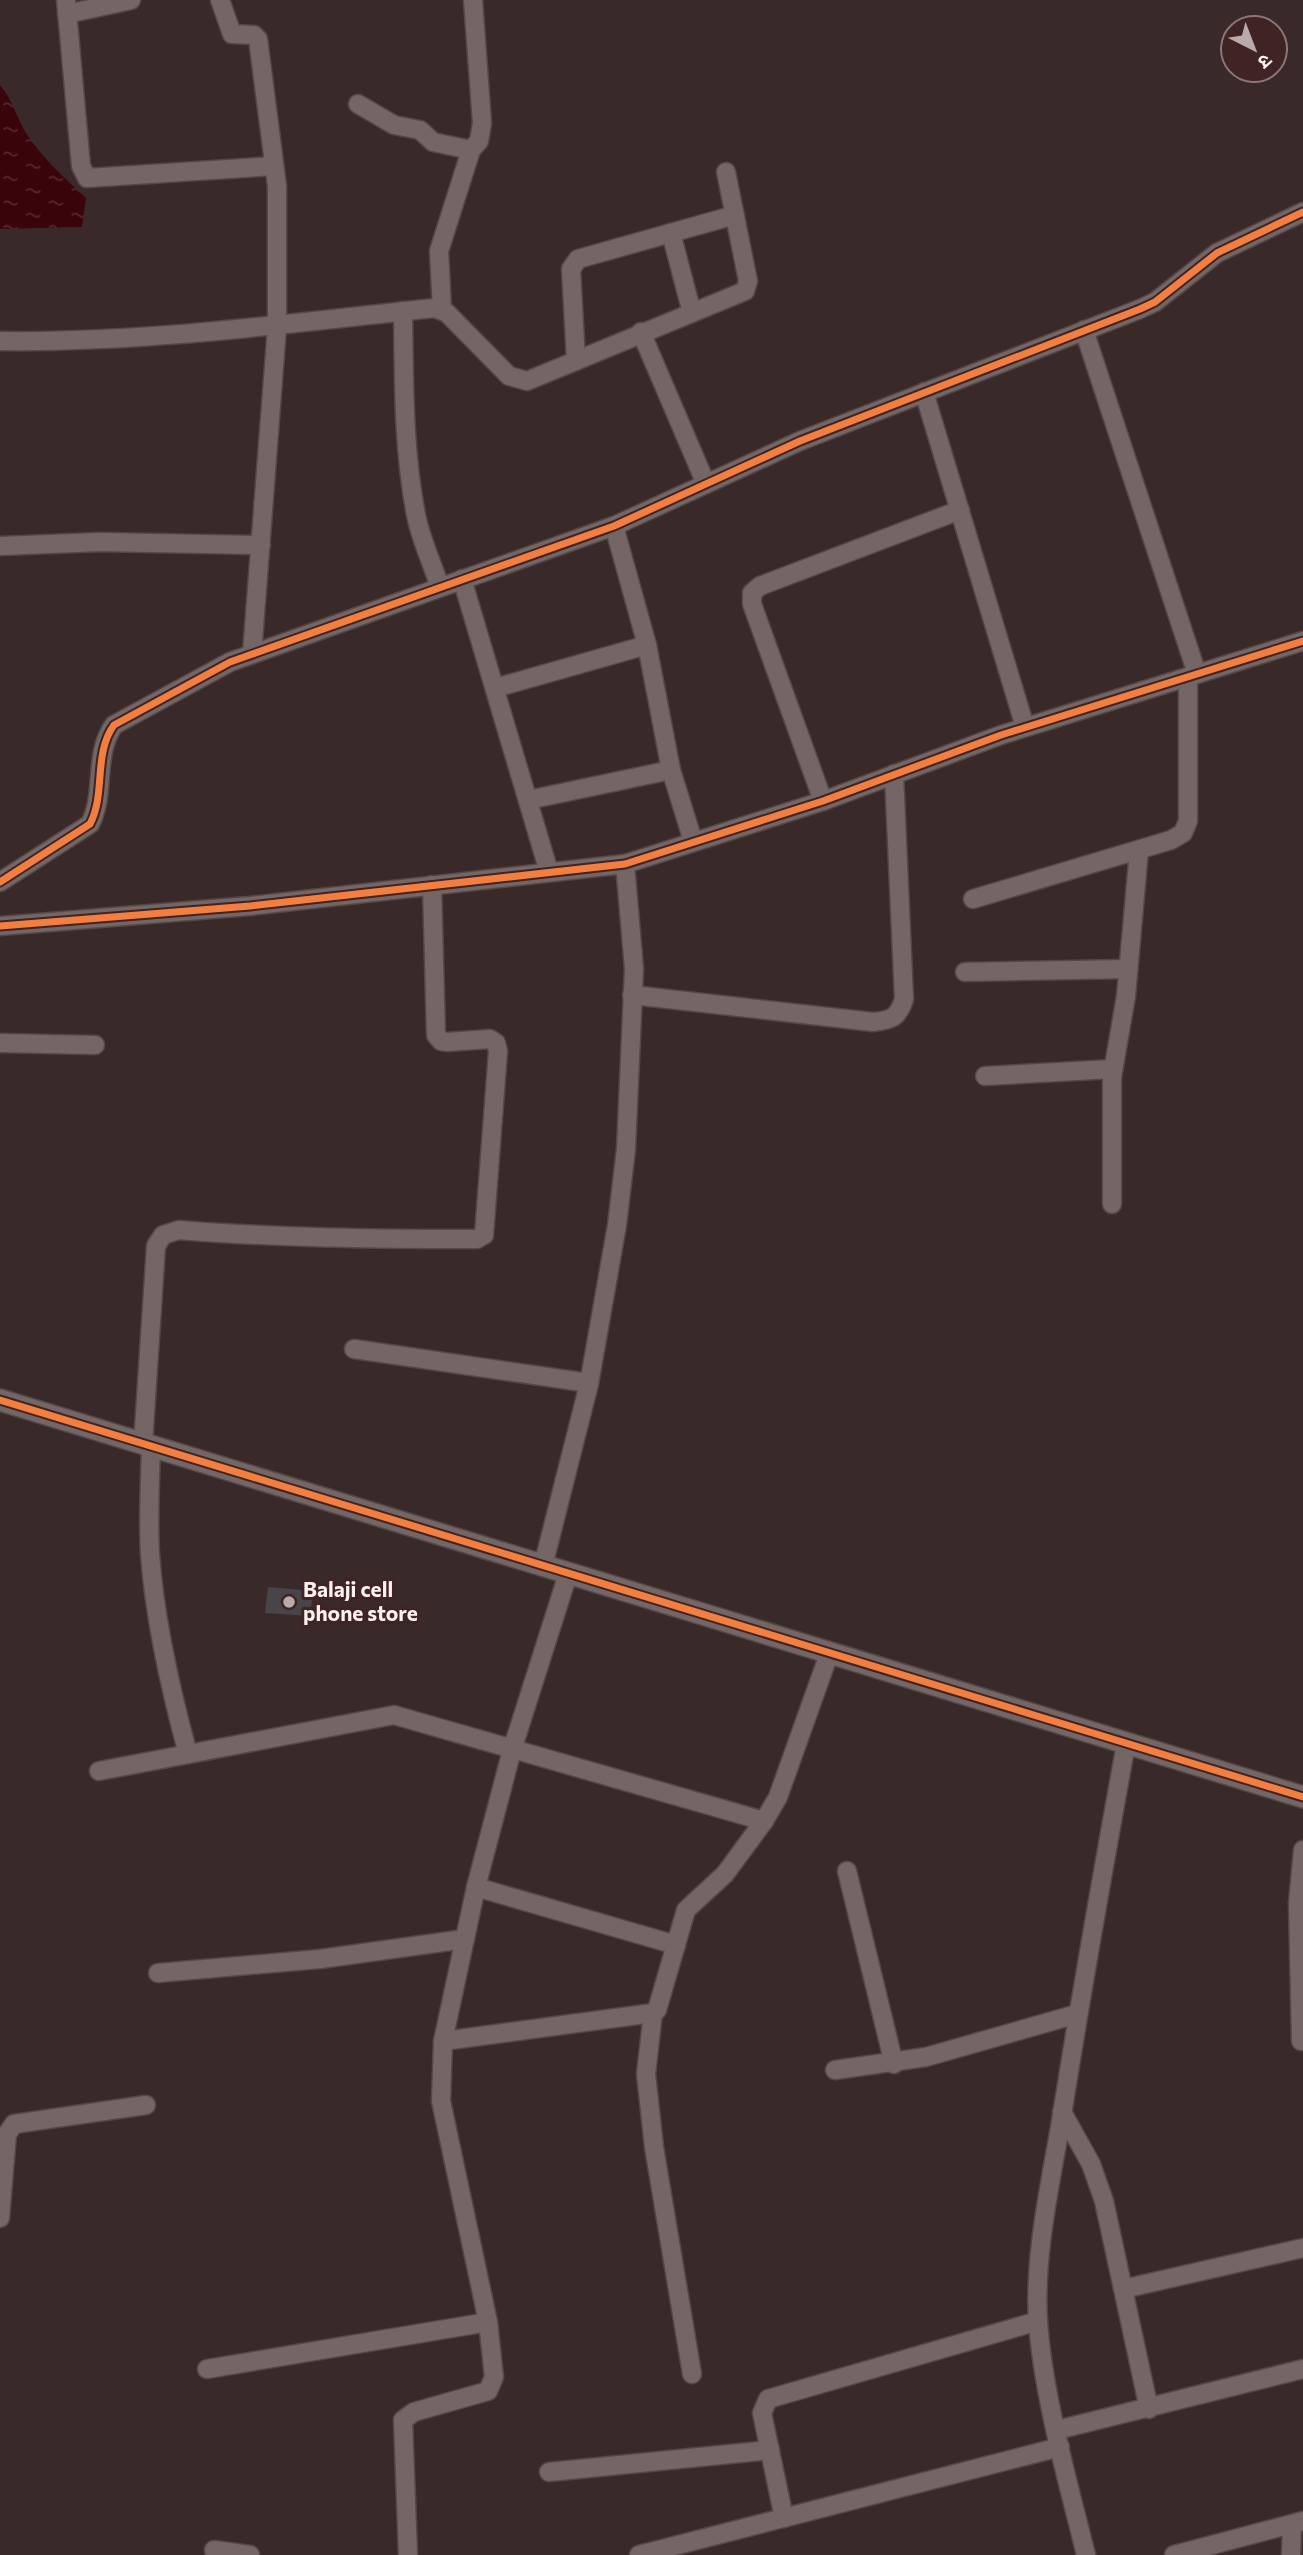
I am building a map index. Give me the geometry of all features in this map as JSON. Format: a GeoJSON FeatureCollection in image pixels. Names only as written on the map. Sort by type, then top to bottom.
{"type":"FeatureCollection","features":[{"type":"Feature","properties":{"kind":"street"},"geometry":{"type":"LineString","coordinates":[[131,0],[67,7],[81,166],[87,178],[274,166]]}},
{"type":"Feature","properties":{"kind":"street"},"geometry":{"type":"LineString","coordinates":[[220,0],[230,32],[254,35],[258,40],[278,209],[277,327],[253,654]]}},
{"type":"Feature","properties":{"kind":"street"},"geometry":{"type":"LineString","coordinates":[[473,0],[482,123],[479,141],[471,150],[439,251],[442,310],[516,380],[527,381],[748,288],[726,172]]}},
{"type":"Feature","properties":{"kind":"street"},"geometry":{"type":"LineString","coordinates":[[358,104],[394,125],[420,130],[433,142],[471,150]]}},
{"type":"Feature","properties":{"kind":"street"},"geometry":{"type":"LineString","coordinates":[[0,882],[83,832],[90,824],[104,743],[114,725],[230,662],[614,526],[800,441],[1155,302],[1217,253],[1303,212]]}},
{"type":"Feature","properties":{"kind":"street"},"geometry":{"type":"LineString","coordinates":[[576,361],[573,263],[578,259],[735,215]]}},
{"type":"Feature","properties":{"kind":"street"},"geometry":{"type":"LineString","coordinates":[[671,233],[692,313]]}},
{"type":"Feature","properties":{"kind":"street"},"geometry":{"type":"LineString","coordinates":[[0,341],[63,342],[277,327],[442,310]]}},
{"type":"Feature","properties":{"kind":"street"},"geometry":{"type":"LineString","coordinates":[[403,312],[405,427],[416,515],[440,587]]}},
{"type":"Feature","properties":{"kind":"street"},"geometry":{"type":"LineString","coordinates":[[973,899],[1179,837],[1187,828],[1192,676],[1084,330]]}},
{"type":"Feature","properties":{"kind":"street"},"geometry":{"type":"LineString","coordinates":[[642,332],[706,484]]}},
{"type":"Feature","properties":{"kind":"street"},"geometry":{"type":"LineString","coordinates":[[925,392],[1025,727]]}},
{"type":"Feature","properties":{"kind":"street"},"geometry":{"type":"LineString","coordinates":[[823,801],[752,604],[752,593],[760,586],[960,510]]}},
{"type":"Feature","properties":{"kind":"street"},"geometry":{"type":"LineString","coordinates":[[614,526],[647,645],[671,770],[693,841]]}},
{"type":"Feature","properties":{"kind":"street"},"geometry":{"type":"LineString","coordinates":[[0,545],[100,542],[261,545]]}},
{"type":"Feature","properties":{"kind":"street"},"geometry":{"type":"LineString","coordinates":[[462,579],[549,872]]}},
{"type":"Feature","properties":{"kind":"street"},"geometry":{"type":"LineString","coordinates":[[0,926],[250,906],[625,863],[823,801],[1025,727],[1303,640]]}},
{"type":"Feature","properties":{"kind":"street"},"geometry":{"type":"LineString","coordinates":[[495,688],[647,645]]}},
{"type":"Feature","properties":{"kind":"street"},"geometry":{"type":"LineString","coordinates":[[528,800],[671,770]]}},
{"type":"Feature","properties":{"kind":"street"},"geometry":{"type":"LineString","coordinates":[[632,995],[873,1022],[891,1021],[900,1013],[904,999],[894,774]]}},
{"type":"Feature","properties":{"kind":"street"},"geometry":{"type":"LineString","coordinates":[[1112,1203],[1113,1069],[1128,969],[1139,850]]}},
{"type":"Feature","properties":{"kind":"street"},"geometry":{"type":"LineString","coordinates":[[543,1566],[589,1383],[617,1226],[623,1175],[634,969],[625,863]]}},
{"type":"Feature","properties":{"kind":"street"},"geometry":{"type":"LineString","coordinates":[[188,1754],[170,1686],[150,1553],[147,1445],[156,1246],[163,1235],[179,1230],[282,1239],[477,1239],[484,1234],[498,1051],[496,1043],[490,1039],[441,1041],[436,1035],[432,885]]}},
{"type":"Feature","properties":{"kind":"street"},"geometry":{"type":"LineString","coordinates":[[965,972],[1128,969]]}},
{"type":"Feature","properties":{"kind":"street"},"geometry":{"type":"LineString","coordinates":[[0,1043],[95,1045]]}},
{"type":"Feature","properties":{"kind":"street"},"geometry":{"type":"LineString","coordinates":[[985,1076],[1113,1069]]}},
{"type":"Feature","properties":{"kind":"street"},"geometry":{"type":"LineString","coordinates":[[354,1349],[589,1383]]}},
{"type":"Feature","properties":{"kind":"street"},"geometry":{"type":"LineString","coordinates":[[0,1401],[1303,1797]]}},
{"type":"Feature","properties":{"kind":"street"},"geometry":{"type":"LineString","coordinates":[[408,2555],[403,2420],[414,2412],[488,2391],[494,2377],[488,2322],[441,2101],[443,2041],[476,1887],[512,1750],[568,1574]]}},
{"type":"Feature","properties":{"kind":"street"},"geometry":{"type":"LineString","coordinates":[[443,2041],[653,2013],[660,2007],[687,1907],[724,1874],[764,1821],[778,1797],[829,1654]]}},
{"type":"Feature","properties":{"kind":"street"},"geometry":{"type":"LineString","coordinates":[[99,1771],[394,1715],[764,1821]]}},
{"type":"Feature","properties":{"kind":"street"},"geometry":{"type":"LineString","coordinates":[[1086,2555],[1058,2439],[1038,2321],[1047,2208],[1077,2014],[1126,1744]]}},
{"type":"Feature","properties":{"kind":"street"},"geometry":{"type":"LineString","coordinates":[[1301,2041],[1298,1903],[1303,1850]]}},
{"type":"Feature","properties":{"kind":"street"},"geometry":{"type":"LineString","coordinates":[[847,1871],[894,2064]]}},
{"type":"Feature","properties":{"kind":"street"},"geometry":{"type":"LineString","coordinates":[[476,1887],[677,1945]]}},
{"type":"Feature","properties":{"kind":"street"},"geometry":{"type":"LineString","coordinates":[[158,1973],[320,1959],[465,1939]]}},
{"type":"Feature","properties":{"kind":"street"},"geometry":{"type":"LineString","coordinates":[[653,2013],[647,2050],[647,2084],[692,2374]]}},
{"type":"Feature","properties":{"kind":"street"},"geometry":{"type":"LineString","coordinates":[[835,2070],[894,2064],[973,2046],[1077,2014]]}},
{"type":"Feature","properties":{"kind":"street"},"geometry":{"type":"LineString","coordinates":[[0,2218],[7,2134],[14,2124],[146,2105]]}},
{"type":"Feature","properties":{"kind":"street"},"geometry":{"type":"LineString","coordinates":[[1062,2112],[1099,2183],[1149,2409]]}},
{"type":"Feature","properties":{"kind":"street"},"geometry":{"type":"LineString","coordinates":[[1123,2289],[1303,2248]]}},
{"type":"Feature","properties":{"kind":"street"},"geometry":{"type":"LineString","coordinates":[[784,2518],[762,2413],[768,2399],[1038,2321]]}},
{"type":"Feature","properties":{"kind":"street"},"geometry":{"type":"LineString","coordinates":[[207,2369],[488,2322]]}},
{"type":"Feature","properties":{"kind":"street"},"geometry":{"type":"LineString","coordinates":[[639,2555],[784,2518],[1058,2439],[1149,2409],[1303,2370]]}},
{"type":"Feature","properties":{"kind":"street"},"geometry":{"type":"LineString","coordinates":[[550,2472],[770,2450]]}},
{"type":"Feature","properties":{"kind":"street"},"geometry":{"type":"LineString","coordinates":[[1174,2555],[1297,2523],[1291,2555]]}},
{"type":"Feature","properties":{"kind":"street"},"geometry":{"type":"LineString","coordinates":[[214,2550],[250,2555]]}},
{"type":"Feature","properties":{"kind":"water"},"geometry":{"type":"Polygon","coordinates":[[[0,85],[33,142],[86,198],[82,227],[0,229],[0,85]]]}},
{"type":"Feature","properties":{"kind":"building","name":"Balaji cell phone store"},"geometry":{"type":"Polygon","coordinates":[[[268,1587],[313,1591],[310,1616],[265,1613],[268,1587]]]}},
{"type":"Feature","properties":{"kind":"cycle path"},"geometry":{"type":"LineString","coordinates":[[0,882],[90,824],[98,800],[104,748],[114,725],[230,662],[614,526],[800,441],[1140,309],[1155,302],[1217,253],[1303,212]]}},
{"type":"Feature","properties":{"kind":"cycle path"},"geometry":{"type":"LineString","coordinates":[[0,926],[250,906],[625,864],[823,801],[1001,735],[1303,641]]}},
{"type":"Feature","properties":{"kind":"cycle path"},"geometry":{"type":"LineString","coordinates":[[0,1400],[1303,1797]]}},
{"type":"Feature","properties":{"kind":"place","name":"Balaji cell phone store"},"geometry":{"type":"Point","coordinates":[289,1602]}}]}
